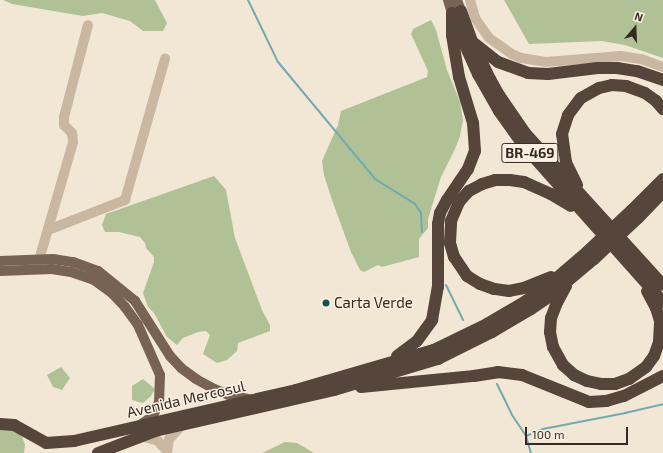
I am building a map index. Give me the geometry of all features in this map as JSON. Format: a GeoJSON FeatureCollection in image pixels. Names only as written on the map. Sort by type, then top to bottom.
{"type":"FeatureCollection","features":[{"type":"Feature","properties":{"kind":"highway","name":"BR-469"},"geometry":{"type":"LineString","coordinates":[[457,8],[499,95],[521,128],[597,214],[663,285]]}},
{"type":"Feature","properties":{"kind":"highway","name":"BR-469"},"geometry":{"type":"LineString","coordinates":[[457,8],[463,44],[499,111],[524,146],[582,213],[663,302]]}},
{"type":"Feature","properties":{"kind":"highway"},"geometry":{"type":"LineString","coordinates":[[380,365],[404,353],[417,341],[432,320],[438,287],[438,224],[440,213],[468,169],[476,151],[473,122],[459,77],[452,35],[457,8]]}},
{"type":"Feature","properties":{"kind":"highway"},"geometry":{"type":"LineString","coordinates":[[472,41],[498,62],[528,73],[548,74],[617,68],[637,71],[663,80]]}},
{"type":"Feature","properties":{"kind":"highway"},"geometry":{"type":"LineString","coordinates":[[597,214],[571,176],[566,162],[562,134],[565,121],[572,109],[581,98],[592,91],[605,86],[619,85],[632,87],[645,93],[656,101],[663,109]]}},
{"type":"Feature","properties":{"kind":"highway"},"geometry":{"type":"LineString","coordinates":[[570,274],[524,288],[502,290],[487,287],[467,276],[454,257],[450,243],[451,221],[456,208],[469,191],[482,184],[502,180],[517,180],[531,184],[582,213]]}},
{"type":"Feature","properties":{"kind":"highway"},"geometry":{"type":"LineString","coordinates":[[334,390],[438,359],[492,332],[531,309],[591,256],[635,214],[662,182]]}},
{"type":"Feature","properties":{"kind":"highway"},"geometry":{"type":"LineString","coordinates":[[637,258],[663,276]]}},
{"type":"Feature","properties":{"kind":"highway"},"geometry":{"type":"LineString","coordinates":[[380,365],[434,350],[470,333],[570,274]]}},
{"type":"Feature","properties":{"kind":"highway"},"geometry":{"type":"LineString","coordinates":[[570,274],[553,311],[550,325],[553,347],[563,365],[574,375],[587,382],[608,384],[622,382],[641,372],[654,356],[659,342],[661,328],[656,308],[638,274]]}},
{"type":"Feature","properties":{"kind":"highway","name":"Avenida Mercosul"},"geometry":{"type":"LineString","coordinates":[[98,453],[138,432],[252,400],[296,390],[380,365]]}},
{"type":"Feature","properties":{"kind":"highway"},"geometry":{"type":"LineString","coordinates":[[334,390],[474,376],[498,372],[522,375],[589,402],[606,401],[624,396],[663,376]]}},
{"type":"Feature","properties":{"kind":"highway","name":"Avenida Mercosul"},"geometry":{"type":"LineString","coordinates":[[0,424],[14,425],[37,439],[52,444],[182,425],[334,390]]}},
{"type":"Feature","properties":{"kind":"main road"},"geometry":{"type":"LineString","coordinates":[[448,0],[457,8]]}},
{"type":"Feature","properties":{"kind":"main road"},"geometry":{"type":"LineString","coordinates":[[0,262],[39,259],[73,262],[98,271],[135,301],[170,356],[181,368],[196,379],[214,389],[229,395],[252,400]]}},
{"type":"Feature","properties":{"kind":"main road"},"geometry":{"type":"LineString","coordinates":[[0,271],[52,269],[71,272],[94,280],[112,293],[125,306],[138,325],[156,362],[160,375],[161,387],[159,402],[153,416],[138,432]]}},
{"type":"Feature","properties":{"kind":"street"},"geometry":{"type":"LineString","coordinates":[[470,0],[475,18],[489,38],[512,54],[521,58],[546,62],[621,56],[641,59],[663,67]]}},
{"type":"Feature","properties":{"kind":"street"},"geometry":{"type":"LineString","coordinates":[[36,270],[73,142],[72,133],[64,125],[64,117],[88,25]]}},
{"type":"Feature","properties":{"kind":"street"},"geometry":{"type":"LineString","coordinates":[[48,230],[125,200],[164,59]]}},
{"type":"Feature","properties":{"kind":"street"},"geometry":{"type":"LineString","coordinates":[[167,452],[169,439],[182,425]]}},
{"type":"Feature","properties":{"kind":"street"},"geometry":{"type":"LineString","coordinates":[[138,432],[157,440],[167,452]]}},
{"type":"Feature","properties":{"kind":"green space"},"geometry":{"type":"Polygon","coordinates":[[[3,0],[155,0],[167,23],[163,31],[143,31],[130,21],[102,13],[83,16],[12,4],[3,0]]]}},
{"type":"Feature","properties":{"kind":"green space"},"geometry":{"type":"Polygon","coordinates":[[[504,0],[663,0],[663,58],[625,45],[602,41],[529,44],[504,0]]]}},
{"type":"Feature","properties":{"kind":"green space"},"geometry":{"type":"Polygon","coordinates":[[[431,20],[436,30],[447,70],[460,102],[463,120],[460,136],[441,177],[428,219],[428,228],[419,239],[419,257],[382,267],[378,265],[364,272],[360,270],[351,252],[324,175],[322,161],[338,125],[341,111],[427,77],[428,71],[411,34],[413,29],[431,20]]]}},
{"type":"Feature","properties":{"kind":"green space"},"geometry":{"type":"Polygon","coordinates":[[[214,176],[226,190],[235,238],[262,310],[270,325],[270,331],[238,343],[237,351],[227,360],[217,363],[203,354],[210,335],[206,331],[198,332],[183,338],[177,345],[167,337],[154,313],[148,307],[143,293],[154,262],[154,257],[146,248],[145,243],[140,237],[119,232],[105,232],[102,225],[106,214],[214,176]]]}},
{"type":"Feature","properties":{"kind":"green space"},"geometry":{"type":"Polygon","coordinates":[[[61,367],[70,378],[62,390],[53,387],[47,375],[61,367]]]}},
{"type":"Feature","properties":{"kind":"green space"},"geometry":{"type":"Polygon","coordinates":[[[143,379],[155,389],[151,396],[143,403],[132,400],[132,386],[143,379]]]}},
{"type":"Feature","properties":{"kind":"green space"},"geometry":{"type":"Polygon","coordinates":[[[5,427],[22,436],[25,445],[24,453],[0,453],[0,428],[5,427]]]}},
{"type":"Feature","properties":{"kind":"green space"},"geometry":{"type":"Polygon","coordinates":[[[285,442],[297,443],[314,453],[262,453],[285,442]]]}},
{"type":"Feature","properties":{"kind":"waterway"},"geometry":{"type":"LineString","coordinates":[[248,0],[278,62],[375,179],[415,204],[421,213],[422,232]]}},
{"type":"Feature","properties":{"kind":"waterway"},"geometry":{"type":"LineString","coordinates":[[446,285],[463,320]]}},
{"type":"Feature","properties":{"kind":"waterway"},"geometry":{"type":"LineString","coordinates":[[497,384],[512,415],[526,436],[531,453]]}},
{"type":"Feature","properties":{"kind":"waterway"},"geometry":{"type":"LineString","coordinates":[[526,436],[543,429],[663,404]]}},
{"type":"Feature","properties":{"kind":"place","name":"Carta Verde"},"geometry":{"type":"Point","coordinates":[326,303]}}]}
